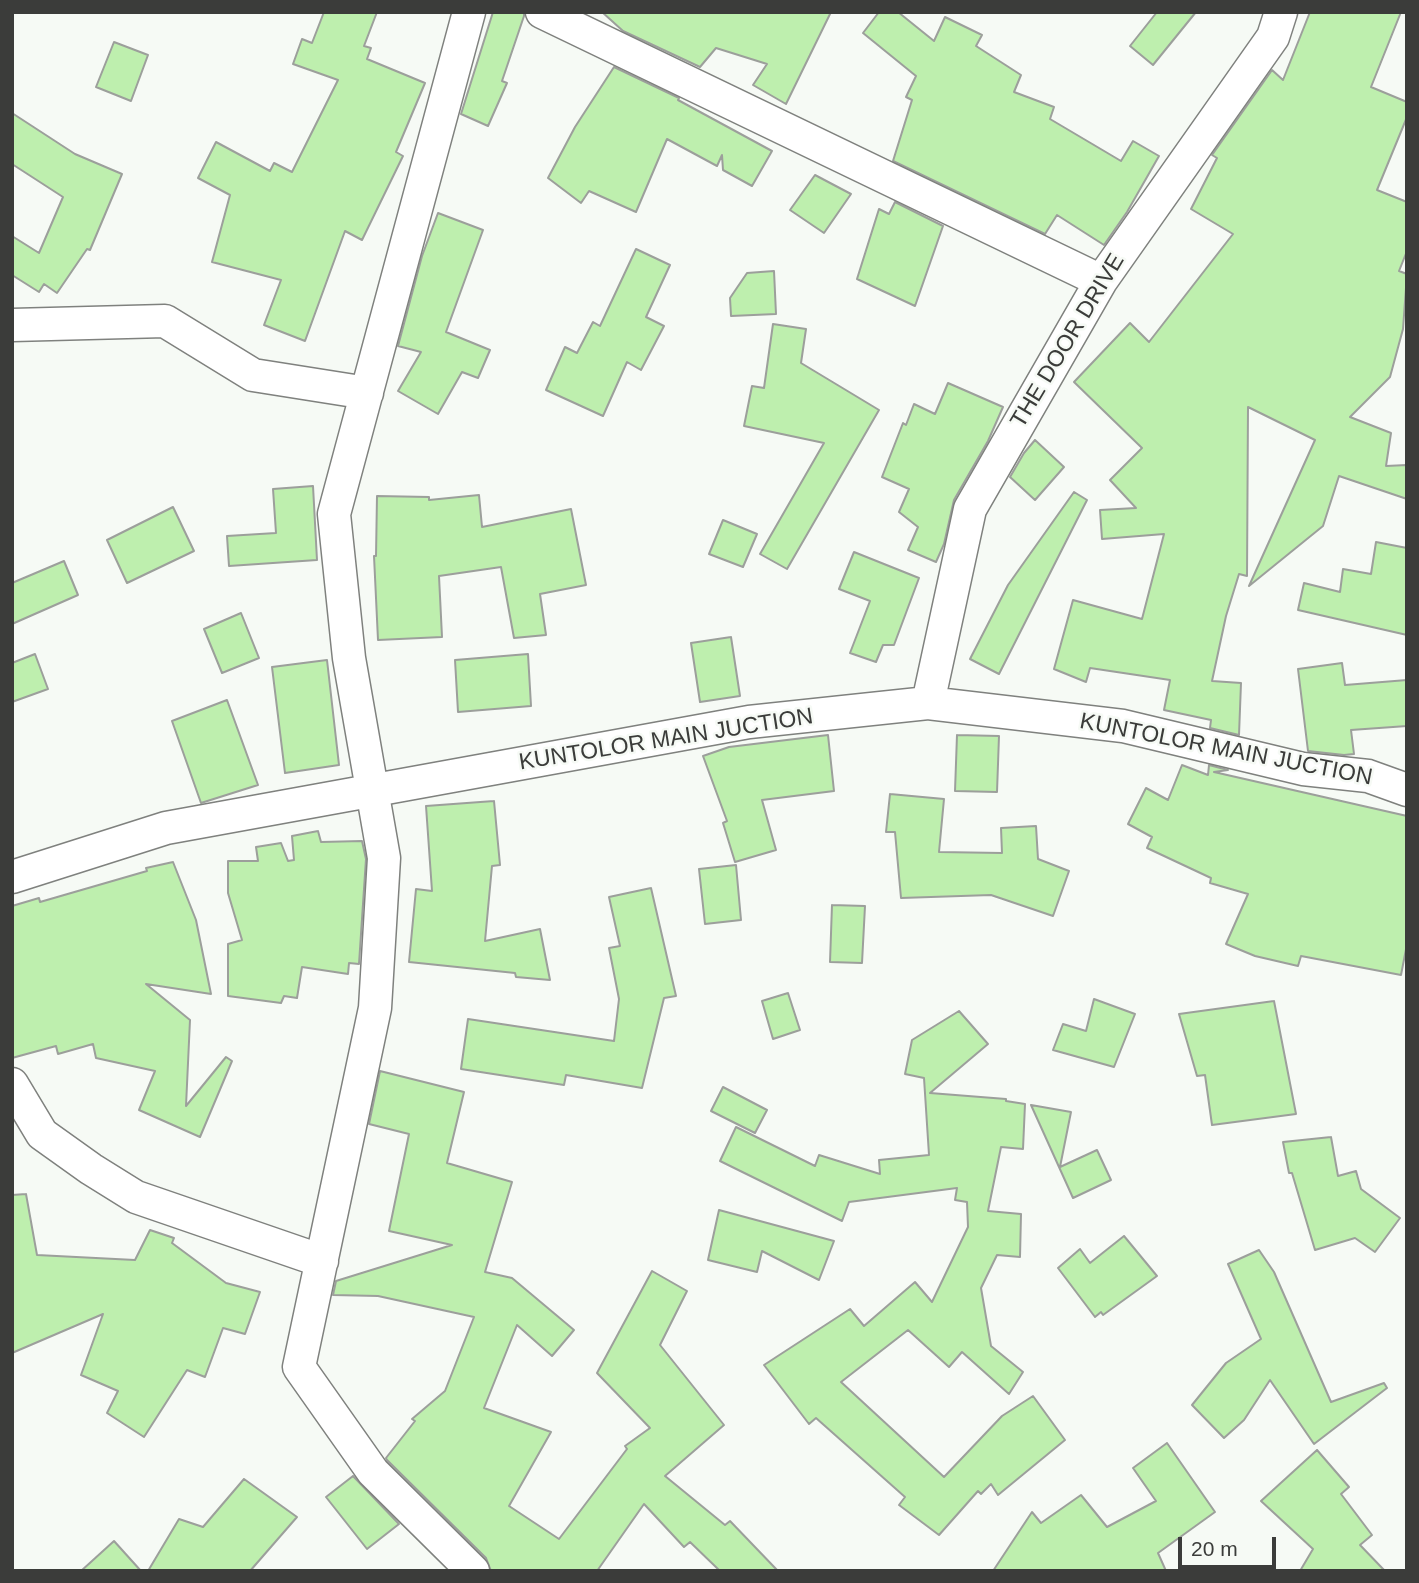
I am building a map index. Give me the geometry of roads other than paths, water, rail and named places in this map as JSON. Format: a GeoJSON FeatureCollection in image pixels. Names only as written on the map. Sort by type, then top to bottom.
{"type":"FeatureCollection","features":[{"type":"Feature","properties":{"kind":"street"},"geometry":{"type":"LineString","coordinates":[[468,12],[334,514],[349,657],[384,858],[375,1008],[299,1367],[373,1472],[473,1571]]}},
{"type":"Feature","properties":{"kind":"street"},"geometry":{"type":"LineString","coordinates":[[542,12],[1101,281]]}},
{"type":"Feature","properties":{"kind":"street","name":"THE DOOR DRIVE"},"geometry":{"type":"LineString","coordinates":[[928,703],[970,509],[1101,281],[1273,37],[1281,12]]}},
{"type":"Feature","properties":{"kind":"street"},"geometry":{"type":"LineString","coordinates":[[12,325],[165,321],[253,375],[367,393]]}},
{"type":"Feature","properties":{"kind":"street","name":"KUNTOLOR MAIN JUCTION"},"geometry":{"type":"LineString","coordinates":[[12,877],[166,828],[749,722],[928,703],[1123,726],[1303,769],[1368,776],[1407,790]]}},
{"type":"Feature","properties":{"kind":"street"},"geometry":{"type":"LineString","coordinates":[[12,1084],[42,1134],[136,1197],[322,1261]]}}]}
